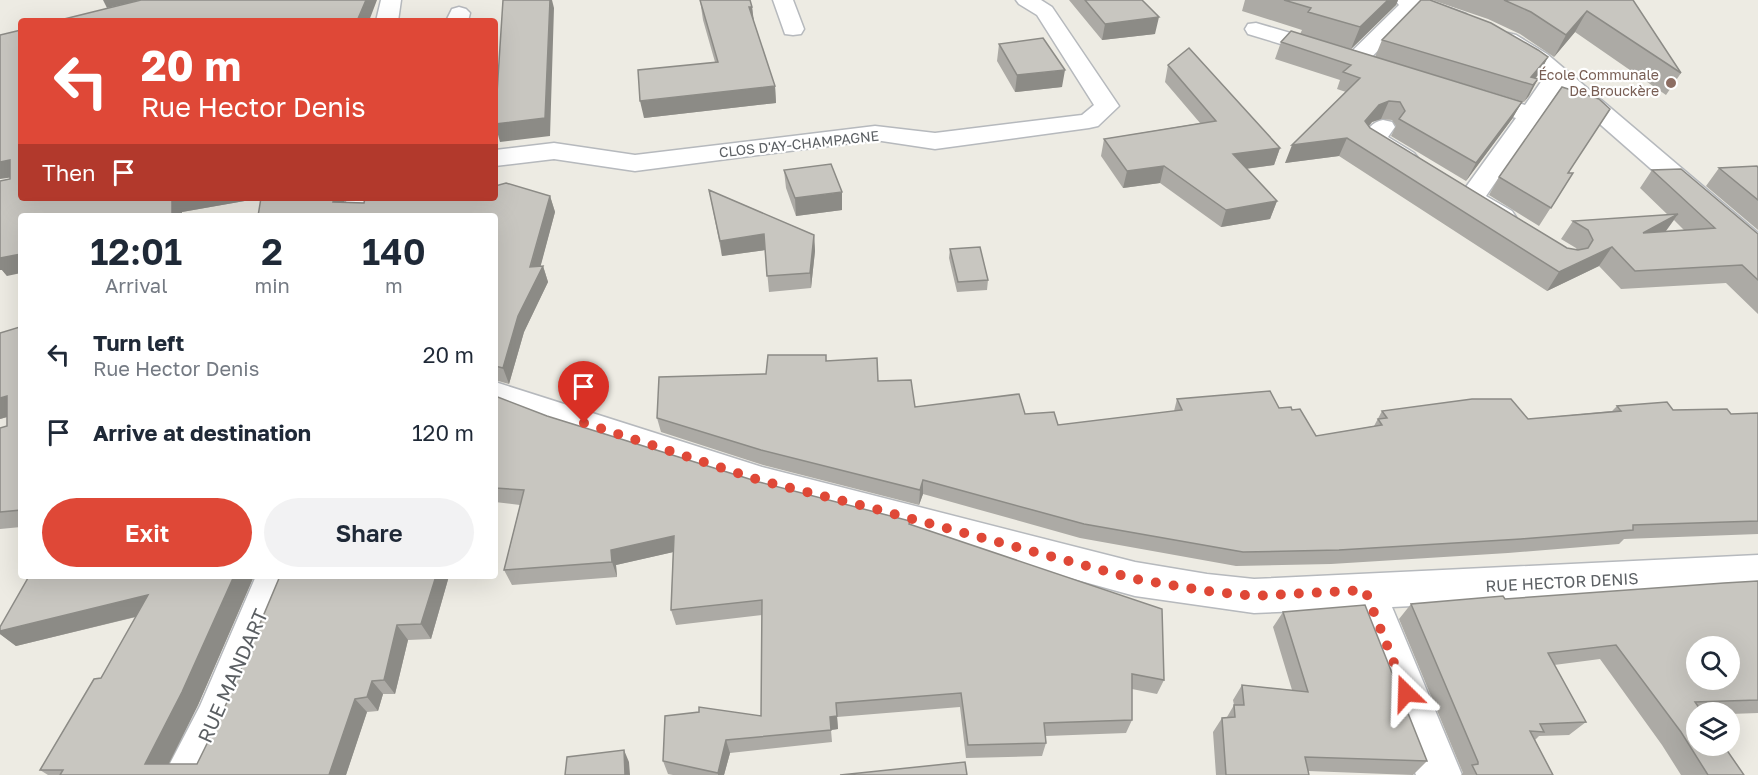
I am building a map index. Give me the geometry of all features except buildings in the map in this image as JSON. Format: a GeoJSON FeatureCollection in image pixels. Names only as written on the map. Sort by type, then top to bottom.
{"type":"FeatureCollection","features":[{"type":"Feature","properties":{"kind":"street"},"geometry":{"type":"LineString","coordinates":[[388,18],[391,0]]}},
{"type":"Feature","properties":{"kind":"street"},"geometry":{"type":"LineString","coordinates":[[783,0],[793,29]]}},
{"type":"Feature","properties":{"kind":"street","name":"CLOS D'AY-CHAMPAGNE"},"geometry":{"type":"LineString","coordinates":[[498,158],[554,151],[635,163],[874,133],[935,141],[1089,121],[1107,106],[1045,11],[1026,0]]}},
{"type":"Feature","properties":{"kind":"street"},"geometry":{"type":"LineString","coordinates":[[1256,29],[1367,64],[1409,1],[1484,28],[1539,59],[1758,248]]}},
{"type":"Feature","properties":{"kind":"street"},"geometry":{"type":"LineString","coordinates":[[1518,227],[1461,192],[1529,114],[1558,75]]}},
{"type":"Feature","properties":{"kind":"street"},"geometry":{"type":"LineString","coordinates":[[1454,91],[1529,114]]}},
{"type":"Feature","properties":{"kind":"street"},"geometry":{"type":"LineString","coordinates":[[1383,127],[1373,140],[1422,169]]}},
{"type":"Feature","properties":{"kind":"street","name":"RUE HECTOR DENIS"},"geometry":{"type":"LineString","coordinates":[[498,395],[762,481],[1135,579],[1207,591],[1254,596],[1758,572]]}},
{"type":"Feature","properties":{"kind":"street","name":"RUE MANDART"},"geometry":{"type":"LineString","coordinates":[[187,775],[215,721],[275,579]]}},
{"type":"Feature","properties":{"kind":"street"},"geometry":{"type":"LineString","coordinates":[[1365,590],[1439,775]]}},
{"type":"Feature","properties":{"kind":"place","name":"École Communale De Brouckère"},"geometry":{"type":"Point","coordinates":[1671,83]}},
{"type":"Feature","properties":{"kind":"route"},"geometry":{"type":"LineString","coordinates":[[584,423],[762,481],[1135,579],[1254,596],[1365,590],[1406,693]]}}]}
